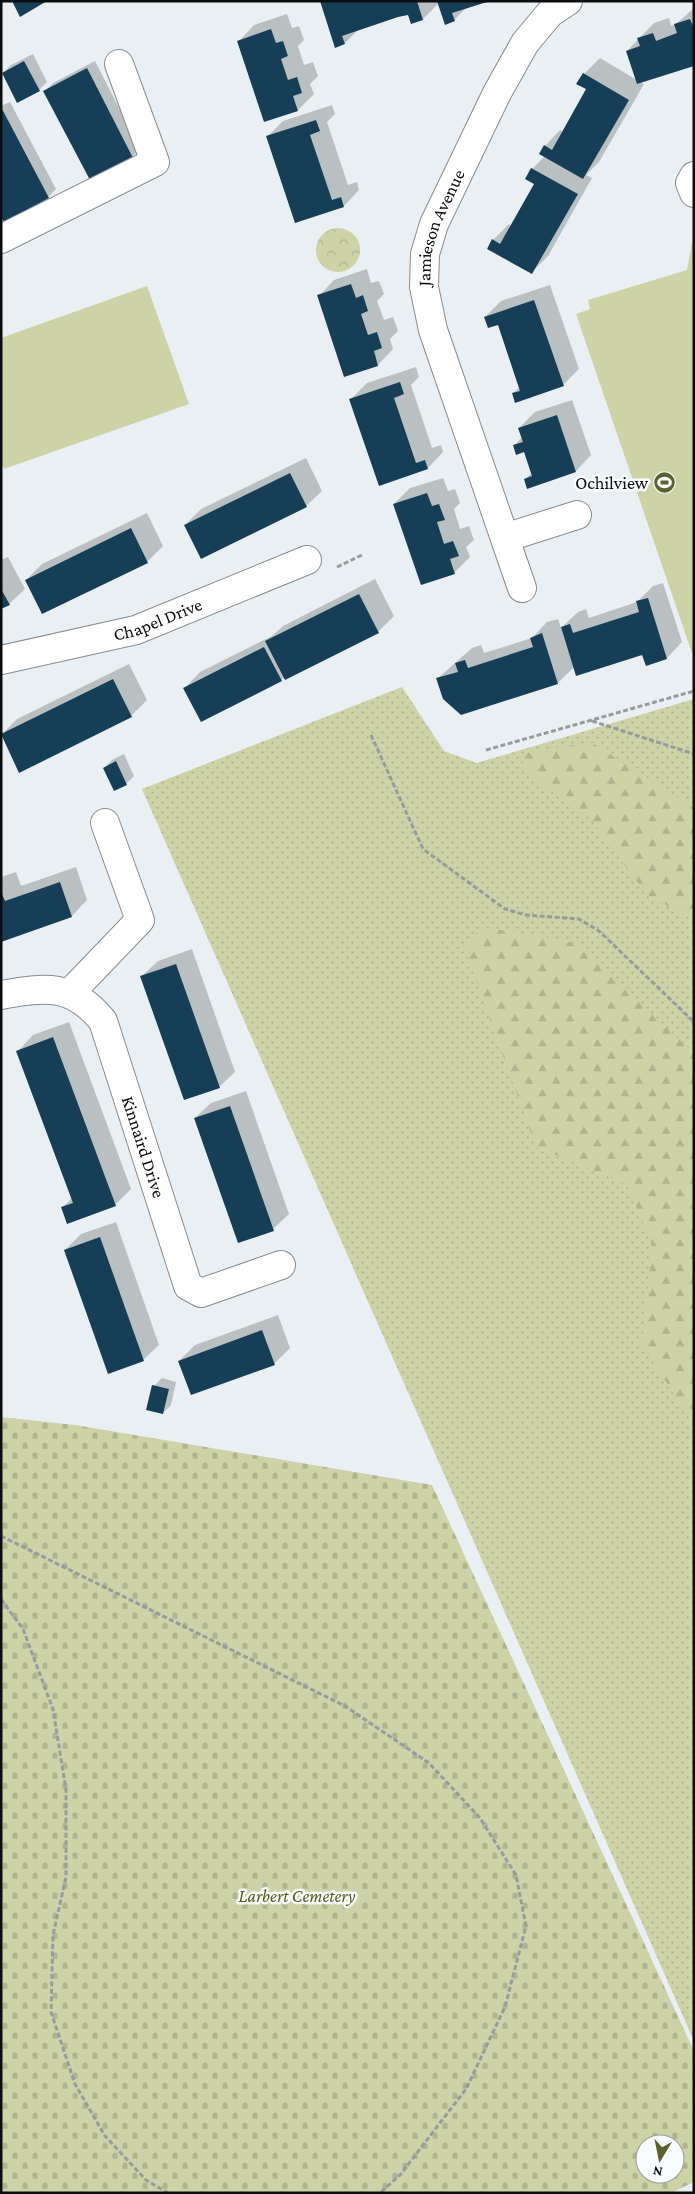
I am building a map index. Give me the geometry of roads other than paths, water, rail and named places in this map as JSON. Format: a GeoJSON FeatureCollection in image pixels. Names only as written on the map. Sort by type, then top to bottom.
{"type":"FeatureCollection","features":[{"type":"Feature","properties":{"kind":"street","name":"Jamieson Avenue"},"geometry":{"type":"LineString","coordinates":[[522,588],[433,330],[424,287],[424,254],[434,224],[497,93],[525,43],[550,13],[568,1]]}},
{"type":"Feature","properties":{"kind":"street"},"geometry":{"type":"LineString","coordinates":[[1,239],[155,162],[119,64]]}},
{"type":"Feature","properties":{"kind":"street"},"geometry":{"type":"LineString","coordinates":[[694,176],[690,183],[694,194]]}},
{"type":"Feature","properties":{"kind":"street"},"geometry":{"type":"LineString","coordinates":[[506,538],[577,515]]}},
{"type":"Feature","properties":{"kind":"street","name":"Chapel Drive"},"geometry":{"type":"LineString","coordinates":[[1,660],[136,630],[307,560]]}},
{"type":"Feature","properties":{"kind":"street"},"geometry":{"type":"LineString","coordinates":[[70,993],[140,920],[105,823]]}},
{"type":"Feature","properties":{"kind":"street","name":"Kinnaird Drive"},"geometry":{"type":"LineString","coordinates":[[1,995],[33,990],[70,993],[90,1006],[103,1021],[188,1286],[201,1293],[281,1265]]}},
{"type":"Feature","properties":{"kind":"place","name":"Ochilview"},"geometry":{"type":"Point","coordinates":[664,483]}},
{"type":"Feature","properties":{"kind":"park label","name":"Larbert Cemetery"},"geometry":{"type":"Point","coordinates":[297,1896]}}]}
